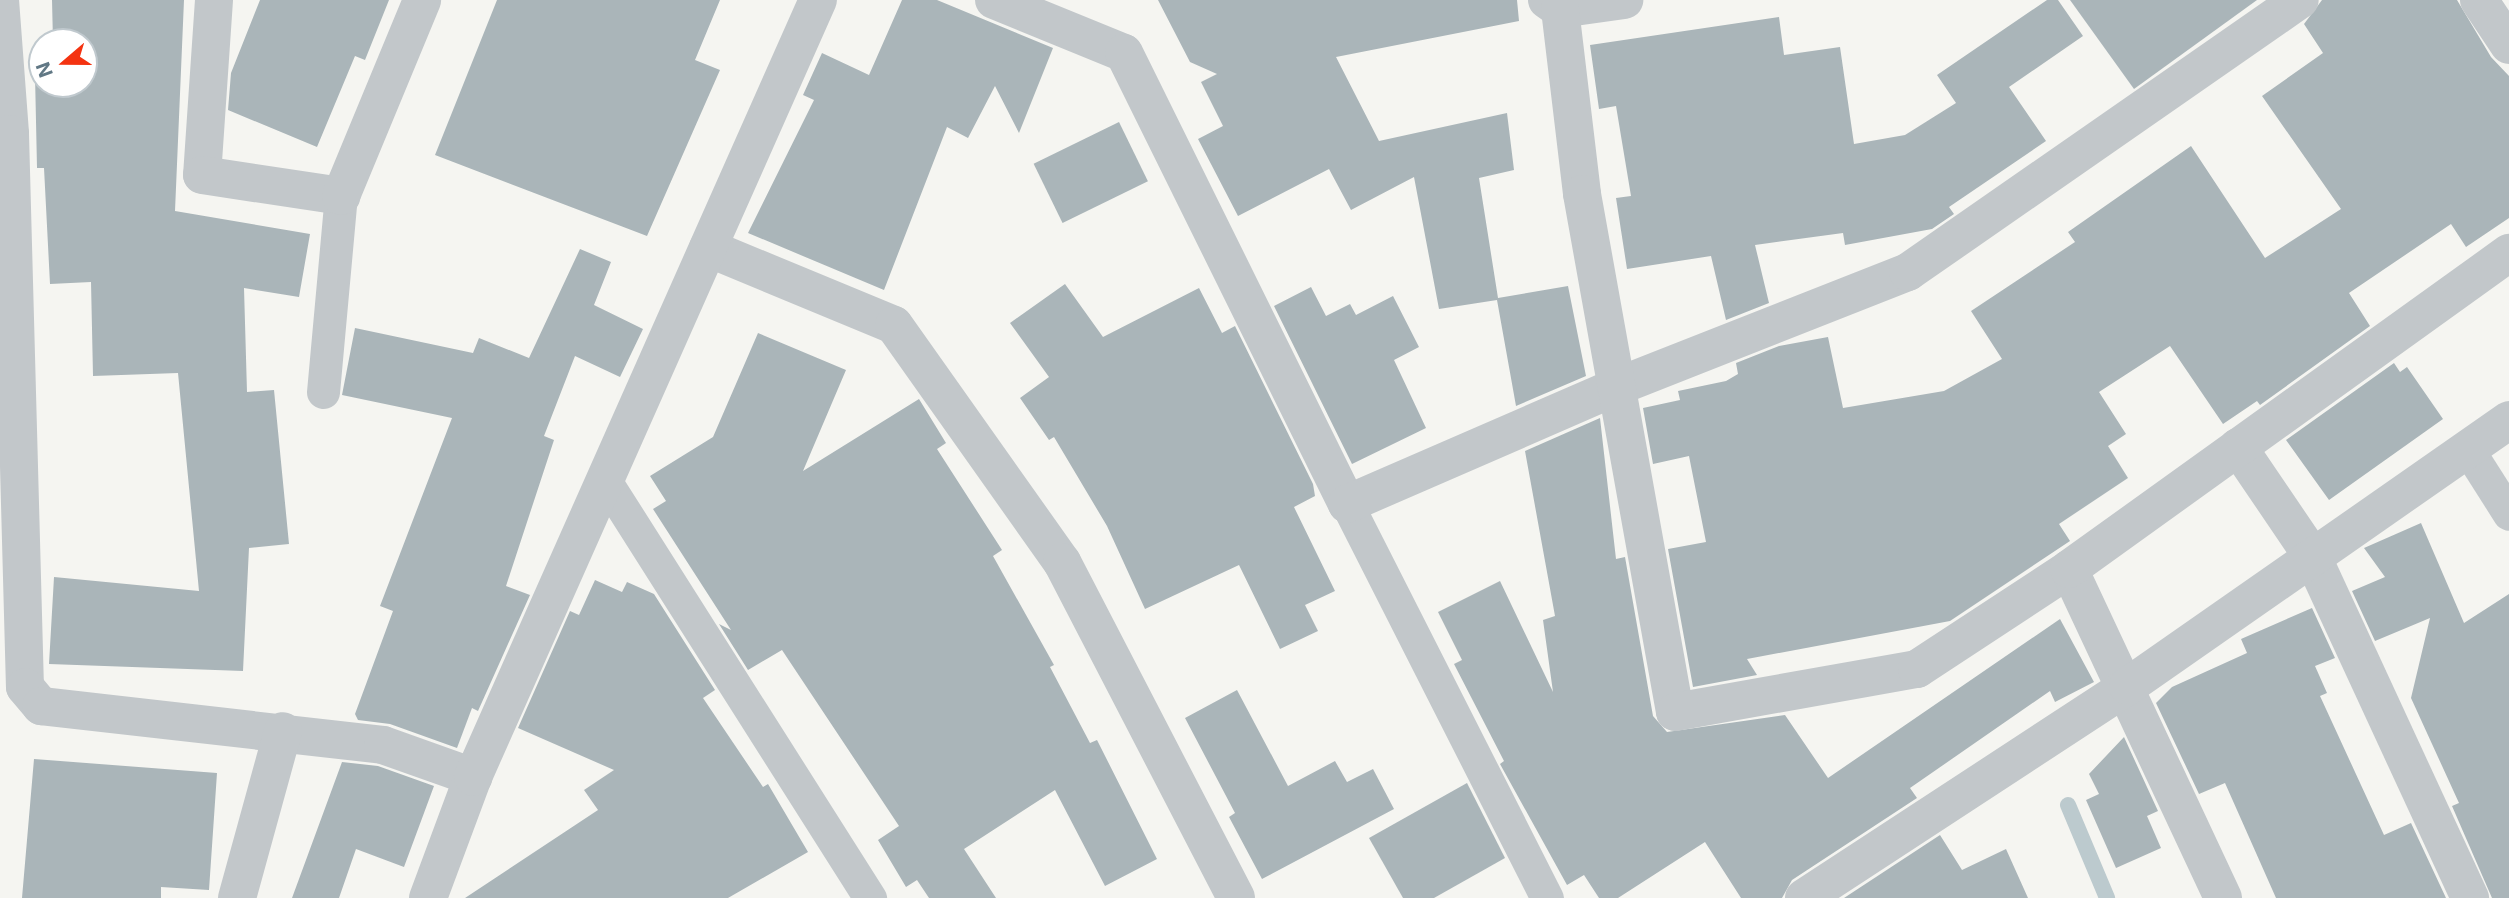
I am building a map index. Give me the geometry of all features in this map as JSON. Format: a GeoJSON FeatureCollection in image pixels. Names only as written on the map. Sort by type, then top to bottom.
{"type":"FeatureCollection","features":[{"type":"Feature","properties":{"kind":"street"},"geometry":{"type":"LineString","coordinates":[[0,0],[25,687],[41,706],[283,731],[383,745],[472,777]]}},
{"type":"Feature","properties":{"kind":"street"},"geometry":{"type":"LineString","coordinates":[[214,0],[202,175],[341,196],[422,0]]}},
{"type":"Feature","properties":{"kind":"street"},"geometry":{"type":"LineString","coordinates":[[440,891],[472,777],[606,482],[818,0]]}},
{"type":"Feature","properties":{"kind":"street"},"geometry":{"type":"LineString","coordinates":[[994,0],[1124,53],[1347,505],[1616,387],[1908,272],[2300,0]]}},
{"type":"Feature","properties":{"kind":"street"},"geometry":{"type":"LineString","coordinates":[[1624,0],[1554,5],[1582,194],[1675,712],[1917,669],[2069,569],[2509,253]]}},
{"type":"Feature","properties":{"kind":"street"},"geometry":{"type":"LineString","coordinates":[[2479,0],[2509,45]]}},
{"type":"Feature","properties":{"kind":"street"},"geometry":{"type":"LineString","coordinates":[[708,247],[894,325],[1062,562],[1236,898]]}},
{"type":"Feature","properties":{"kind":"street"},"geometry":{"type":"LineString","coordinates":[[1804,898],[2127,686],[2509,419]]}},
{"type":"Feature","properties":{"kind":"street"},"geometry":{"type":"LineString","coordinates":[[2238,447],[2312,556],[2470,898]]}},
{"type":"Feature","properties":{"kind":"street"},"geometry":{"type":"LineString","coordinates":[[2069,569],[2127,686],[2223,898]]}},
{"type":"Feature","properties":{"kind":"street"},"geometry":{"type":"LineString","coordinates":[[237,898],[283,731]]}},
{"type":"Feature","properties":{"kind":"lane"},"geometry":{"type":"LineString","coordinates":[[323,391],[341,196]]}},
{"type":"Feature","properties":{"kind":"lane"},"geometry":{"type":"LineString","coordinates":[[2467,448],[2509,514]]}},
{"type":"Feature","properties":{"kind":"lane"},"geometry":{"type":"LineString","coordinates":[[606,482],[870,898]]}},
{"type":"Feature","properties":{"kind":"lane"},"geometry":{"type":"LineString","coordinates":[[1347,505],[1547,898]]}},
{"type":"Feature","properties":{"kind":"building"},"geometry":{"type":"Polygon","coordinates":[[[52,0],[184,0],[175,211],[310,234],[299,297],[244,288],[247,392],[274,390],[289,544],[249,548],[243,671],[49,664],[54,577],[199,591],[178,373],[93,376],[91,282],[50,284],[44,168],[37,168],[35,98],[98,98],[98,28],[53,28],[52,0]]]}},
{"type":"Feature","properties":{"kind":"building"},"geometry":{"type":"Polygon","coordinates":[[[260,0],[389,0],[365,60],[355,56],[317,147],[228,110],[231,73],[260,0]]]}},
{"type":"Feature","properties":{"kind":"building"},"geometry":{"type":"Polygon","coordinates":[[[497,0],[720,0],[695,60],[720,70],[647,236],[435,155],[497,0]]]}},
{"type":"Feature","properties":{"kind":"building"},"geometry":{"type":"Polygon","coordinates":[[[902,0],[937,0],[1053,48],[1019,133],[995,86],[968,138],[947,127],[884,290],[748,233],[814,100],[803,95],[822,53],[869,75],[902,0]]]}},
{"type":"Feature","properties":{"kind":"building"},"geometry":{"type":"Polygon","coordinates":[[[1158,0],[1517,0],[1519,21],[1336,57],[1379,141],[1507,113],[1514,170],[1479,178],[1498,298],[1568,286],[1586,376],[1516,406],[1497,300],[1439,309],[1414,177],[1351,210],[1329,169],[1238,216],[1198,139],[1223,126],[1201,82],[1217,74],[1190,62],[1158,0]]]}},
{"type":"Feature","properties":{"kind":"building"},"geometry":{"type":"Polygon","coordinates":[[[2047,0],[2058,0],[2083,36],[2009,87],[2046,141],[1949,207],[1954,214],[1932,229],[1845,245],[1843,233],[1755,245],[1769,303],[1726,320],[1711,256],[1627,269],[1616,198],[1631,196],[1616,106],[1599,109],[1590,45],[1779,17],[1784,55],[1840,47],[1854,144],[1905,135],[1956,103],[1937,75],[2047,0]]]}},
{"type":"Feature","properties":{"kind":"building"},"geometry":{"type":"Polygon","coordinates":[[[2070,0],[2257,0],[2134,89],[2070,0]]]}},
{"type":"Feature","properties":{"kind":"building"},"geometry":{"type":"Polygon","coordinates":[[[2322,0],[2457,0],[2491,57],[2509,76],[2509,218],[2466,247],[2451,224],[2349,293],[2370,326],[2260,405],[2257,401],[2223,424],[2170,346],[2099,392],[2126,434],[2108,446],[2128,478],[2059,524],[2070,541],[1950,621],[1747,659],[1757,675],[1693,687],[1668,549],[1706,542],[1689,456],[1653,464],[1643,408],[1680,400],[1678,391],[1726,381],[1738,374],[1736,363],[1779,346],[1828,337],[1843,408],[1944,391],[2002,359],[1971,311],[2075,242],[2068,232],[2191,146],[2265,258],[2341,209],[2262,96],[2323,53],[2304,24],[2322,0]]]}},
{"type":"Feature","properties":{"kind":"building"},"geometry":{"type":"Polygon","coordinates":[[[1119,122],[1148,181],[1063,223],[1034,164],[1119,122]]]}},
{"type":"Feature","properties":{"kind":"building"},"geometry":{"type":"Polygon","coordinates":[[[580,249],[611,262],[594,305],[643,329],[620,377],[575,356],[544,436],[554,440],[506,586],[530,595],[478,711],[472,708],[457,748],[390,724],[358,720],[355,714],[393,611],[380,606],[452,418],[342,395],[355,328],[473,353],[479,338],[529,358],[580,249]]]}},
{"type":"Feature","properties":{"kind":"building"},"geometry":{"type":"Polygon","coordinates":[[[1065,284],[1103,337],[1199,288],[1222,333],[1235,326],[1313,484],[1315,496],[1294,507],[1335,591],[1305,605],[1318,631],[1280,649],[1239,565],[1145,609],[1107,526],[1054,437],[1049,440],[1020,398],[1049,377],[1010,323],[1065,284]]]}},
{"type":"Feature","properties":{"kind":"building"},"geometry":{"type":"Polygon","coordinates":[[[1311,287],[1326,316],[1350,304],[1356,315],[1393,296],[1419,347],[1394,360],[1426,428],[1352,464],[1274,306],[1311,287]]]}},
{"type":"Feature","properties":{"kind":"building"},"geometry":{"type":"Polygon","coordinates":[[[758,333],[846,370],[803,471],[919,399],[946,443],[937,449],[1002,550],[993,556],[1054,665],[1050,667],[1090,743],[1097,740],[1157,859],[1105,886],[1055,790],[964,849],[996,898],[929,898],[917,880],[906,887],[878,840],[899,826],[782,650],[748,670],[719,624],[731,630],[653,509],[666,501],[650,476],[713,437],[758,333]]]}},
{"type":"Feature","properties":{"kind":"building"},"geometry":{"type":"Polygon","coordinates":[[[2394,363],[2400,372],[2407,367],[2443,419],[2329,500],[2286,440],[2394,363]]]}},
{"type":"Feature","properties":{"kind":"building"},"geometry":{"type":"Polygon","coordinates":[[[1600,418],[1616,559],[1625,557],[1653,716],[1667,732],[1785,715],[1828,778],[2060,619],[2094,682],[2055,702],[2050,691],[1910,788],[1917,798],[1792,880],[1782,898],[1741,898],[1705,842],[1618,898],[1599,898],[1584,875],[1567,885],[1500,764],[1504,761],[1454,664],[1462,660],[1438,612],[1500,581],[1553,692],[1543,620],[1555,616],[1525,451],[1600,418]]]}},
{"type":"Feature","properties":{"kind":"building"},"geometry":{"type":"Polygon","coordinates":[[[2421,523],[2464,623],[2509,594],[2509,898],[2492,898],[2452,806],[2459,803],[2411,698],[2430,618],[2375,641],[2352,591],[2385,577],[2364,548],[2421,523]]]}},
{"type":"Feature","properties":{"kind":"building"},"geometry":{"type":"Polygon","coordinates":[[[595,580],[622,592],[627,582],[654,594],[715,690],[703,698],[763,787],[768,784],[808,852],[728,898],[465,898],[598,810],[584,790],[614,770],[518,728],[570,611],[579,615],[595,580]]]}},
{"type":"Feature","properties":{"kind":"building"},"geometry":{"type":"Polygon","coordinates":[[[2312,608],[2335,658],[2315,666],[2327,693],[2320,696],[2384,835],[2411,823],[2446,898],[2276,898],[2225,783],[2199,794],[2156,703],[2172,687],[2247,653],[2241,639],[2312,608]]]}},
{"type":"Feature","properties":{"kind":"building"},"geometry":{"type":"Polygon","coordinates":[[[1237,690],[1288,786],[1335,761],[1347,782],[1373,769],[1394,809],[1262,879],[1229,817],[1235,813],[1185,718],[1237,690]]]}},
{"type":"Feature","properties":{"kind":"building"},"geometry":{"type":"Polygon","coordinates":[[[2124,737],[2158,811],[2147,816],[2161,848],[2116,868],[2086,800],[2099,794],[2089,774],[2124,737]]]}},
{"type":"Feature","properties":{"kind":"building"},"geometry":{"type":"Polygon","coordinates":[[[34,759],[217,773],[209,890],[161,887],[161,898],[22,898],[34,759]]]}},
{"type":"Feature","properties":{"kind":"building"},"geometry":{"type":"Polygon","coordinates":[[[342,762],[378,766],[434,786],[404,867],[356,849],[339,898],[292,898],[342,762]]]}},
{"type":"Feature","properties":{"kind":"building"},"geometry":{"type":"Polygon","coordinates":[[[1467,783],[1505,858],[1434,898],[1403,898],[1369,838],[1467,783]]]}},
{"type":"Feature","properties":{"kind":"building"},"geometry":{"type":"Polygon","coordinates":[[[1940,835],[1962,870],[2006,849],[2028,898],[1844,898],[1940,835]]]}},
{"type":"Feature","properties":{"kind":"waterway"},"geometry":{"type":"LineString","coordinates":[[2068,805],[2107,898]]}}]}
